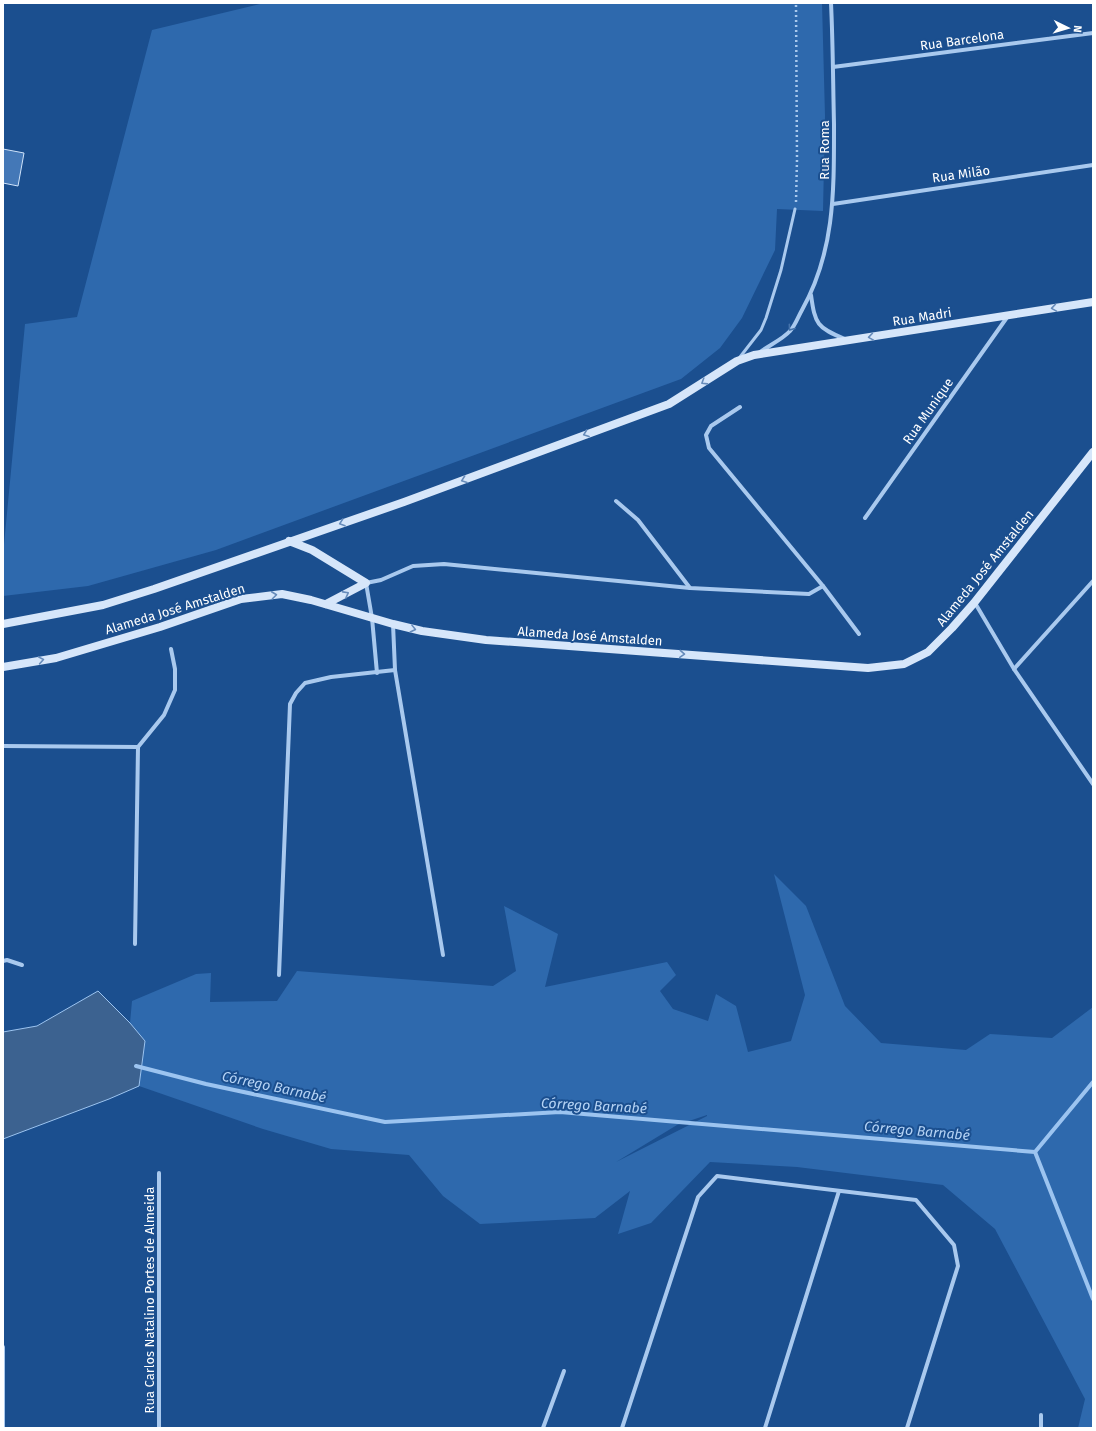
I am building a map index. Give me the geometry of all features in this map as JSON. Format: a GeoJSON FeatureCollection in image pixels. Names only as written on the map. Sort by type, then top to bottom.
{"type":"FeatureCollection","features":[{"type":"Feature","properties":{"kind":"street","name":"Rua Roma"},"geometry":{"type":"LineString","coordinates":[[754,356],[790,332],[811,294],[826,250],[831,226],[834,163],[831,3]]}},
{"type":"Feature","properties":{"kind":"street","name":"Rua Barcelona"},"geometry":{"type":"LineString","coordinates":[[833,67],[1093,33]]}},
{"type":"Feature","properties":{"kind":"street","name":"Rua Milão"},"geometry":{"type":"LineString","coordinates":[[833,204],[1093,165]]}},
{"type":"Feature","properties":{"kind":"street","name":"Rua Roma"},"geometry":{"type":"LineString","coordinates":[[811,294],[814,312],[820,326],[829,333],[849,340]]}},
{"type":"Feature","properties":{"kind":"street","name":"Rua Madri"},"geometry":{"type":"LineString","coordinates":[[754,356],[1093,302]]}},
{"type":"Feature","properties":{"kind":"street","name":"Rua Munique"},"geometry":{"type":"LineString","coordinates":[[865,518],[1008,315]]}},
{"type":"Feature","properties":{"kind":"street"},"geometry":{"type":"LineString","coordinates":[[3,624],[103,605],[154,589],[404,502],[669,404],[737,361],[754,356]]}},
{"type":"Feature","properties":{"kind":"street"},"geometry":{"type":"LineString","coordinates":[[740,407],[712,426],[706,435],[709,448],[823,586],[860,634]]}},
{"type":"Feature","properties":{"kind":"street","name":"Alameda José Amstalden"},"geometry":{"type":"LineString","coordinates":[[3,667],[56,658],[160,627],[241,599],[282,594],[311,600],[422,631],[486,640],[868,668],[904,664],[928,652],[952,628],[974,603],[1093,452]]}},
{"type":"Feature","properties":{"kind":"street"},"geometry":{"type":"LineString","coordinates":[[616,502],[638,520],[690,588]]}},
{"type":"Feature","properties":{"kind":"street"},"geometry":{"type":"LineString","coordinates":[[289,541],[312,550],[366,583],[372,618],[377,673]]}},
{"type":"Feature","properties":{"kind":"street"},"geometry":{"type":"LineString","coordinates":[[326,604],[366,583],[381,580],[413,566],[444,564],[690,588],[808,594],[823,586]]}},
{"type":"Feature","properties":{"kind":"street"},"geometry":{"type":"LineString","coordinates":[[1014,669],[1093,581]]}},
{"type":"Feature","properties":{"kind":"street"},"geometry":{"type":"LineString","coordinates":[[974,603],[1014,669],[1093,784]]}},
{"type":"Feature","properties":{"kind":"street"},"geometry":{"type":"LineString","coordinates":[[393,624],[394,670],[443,955]]}},
{"type":"Feature","properties":{"kind":"street"},"geometry":{"type":"LineString","coordinates":[[135,944],[138,748],[164,715],[175,690],[175,669],[170,649]]}},
{"type":"Feature","properties":{"kind":"street"},"geometry":{"type":"LineString","coordinates":[[279,975],[290,704],[296,693],[305,683],[331,677],[394,670]]}},
{"type":"Feature","properties":{"kind":"street"},"geometry":{"type":"LineString","coordinates":[[3,746],[138,748]]}},
{"type":"Feature","properties":{"kind":"street"},"geometry":{"type":"LineString","coordinates":[[3,960],[22,965]]}},
{"type":"Feature","properties":{"kind":"street","name":"Rua Carlos Natalino Portes de Almeida"},"geometry":{"type":"LineString","coordinates":[[159,1173],[159,1428]]}},
{"type":"Feature","properties":{"kind":"street"},"geometry":{"type":"LineString","coordinates":[[622,1428],[698,1197],[717,1176],[916,1200],[954,1245],[958,1266],[907,1428]]}},
{"type":"Feature","properties":{"kind":"street"},"geometry":{"type":"LineString","coordinates":[[765,1428],[839,1191]]}},
{"type":"Feature","properties":{"kind":"street"},"geometry":{"type":"LineString","coordinates":[[3,1347],[3,1428]]}},
{"type":"Feature","properties":{"kind":"street"},"geometry":{"type":"LineString","coordinates":[[543,1428],[564,1371]]}},
{"type":"Feature","properties":{"kind":"street"},"geometry":{"type":"LineString","coordinates":[[1040,1415],[1041,1428]]}},
{"type":"Feature","properties":{"kind":"lane"},"geometry":{"type":"LineString","coordinates":[[737,361],[761,330],[766,318],[782,270],[796,209]]}},
{"type":"Feature","properties":{"kind":"path"},"geometry":{"type":"LineString","coordinates":[[796,3],[798,159],[796,209]]}},
{"type":"Feature","properties":{"kind":"shaded area"},"geometry":{"type":"Polygon","coordinates":[[[264,3],[822,3],[825,116],[823,211],[777,209],[775,250],[742,318],[720,348],[681,379],[216,550],[88,586],[3,596],[3,555],[25,324],[77,317],[152,30],[264,3]]]}},
{"type":"Feature","properties":{"kind":"shaded area"},"geometry":{"type":"Polygon","coordinates":[[[774,874],[806,906],[845,1006],[881,1043],[966,1050],[990,1034],[1052,1038],[1093,1007],[1093,1428],[1078,1428],[1085,1399],[995,1229],[943,1185],[797,1167],[710,1162],[651,1223],[618,1234],[630,1191],[595,1218],[480,1224],[443,1196],[409,1155],[331,1149],[263,1129],[139,1086],[145,1041],[130,1023],[132,1001],[196,974],[211,973],[210,1002],[277,1001],[297,971],[493,986],[516,971],[504,906],[558,934],[545,987],[667,962],[676,975],[660,991],[673,1009],[708,1021],[716,994],[736,1006],[748,1052],[791,1041],[805,995],[774,874]],[[707,1116],[677,1125],[616,1162],[707,1116]]]}},
{"type":"Feature","properties":{"kind":"shaded area"},"geometry":{"type":"Polygon","coordinates":[[[98,991],[130,1023],[145,1041],[139,1086],[109,1099],[3,1139],[3,1032],[37,1026],[98,991]]]}},
{"type":"Feature","properties":{"kind":"building"},"geometry":{"type":"Polygon","coordinates":[[[3,149],[24,153],[18,186],[3,183],[3,149]]]}},
{"type":"Feature","properties":{"kind":"waterway","name":"Córrego Barnabé"},"geometry":{"type":"LineString","coordinates":[[136,1066],[206,1084],[385,1122],[560,1112],[1035,1152],[1093,1299]]}},
{"type":"Feature","properties":{"kind":"waterway"},"geometry":{"type":"LineString","coordinates":[[1035,1152],[1093,1082]]}}]}
